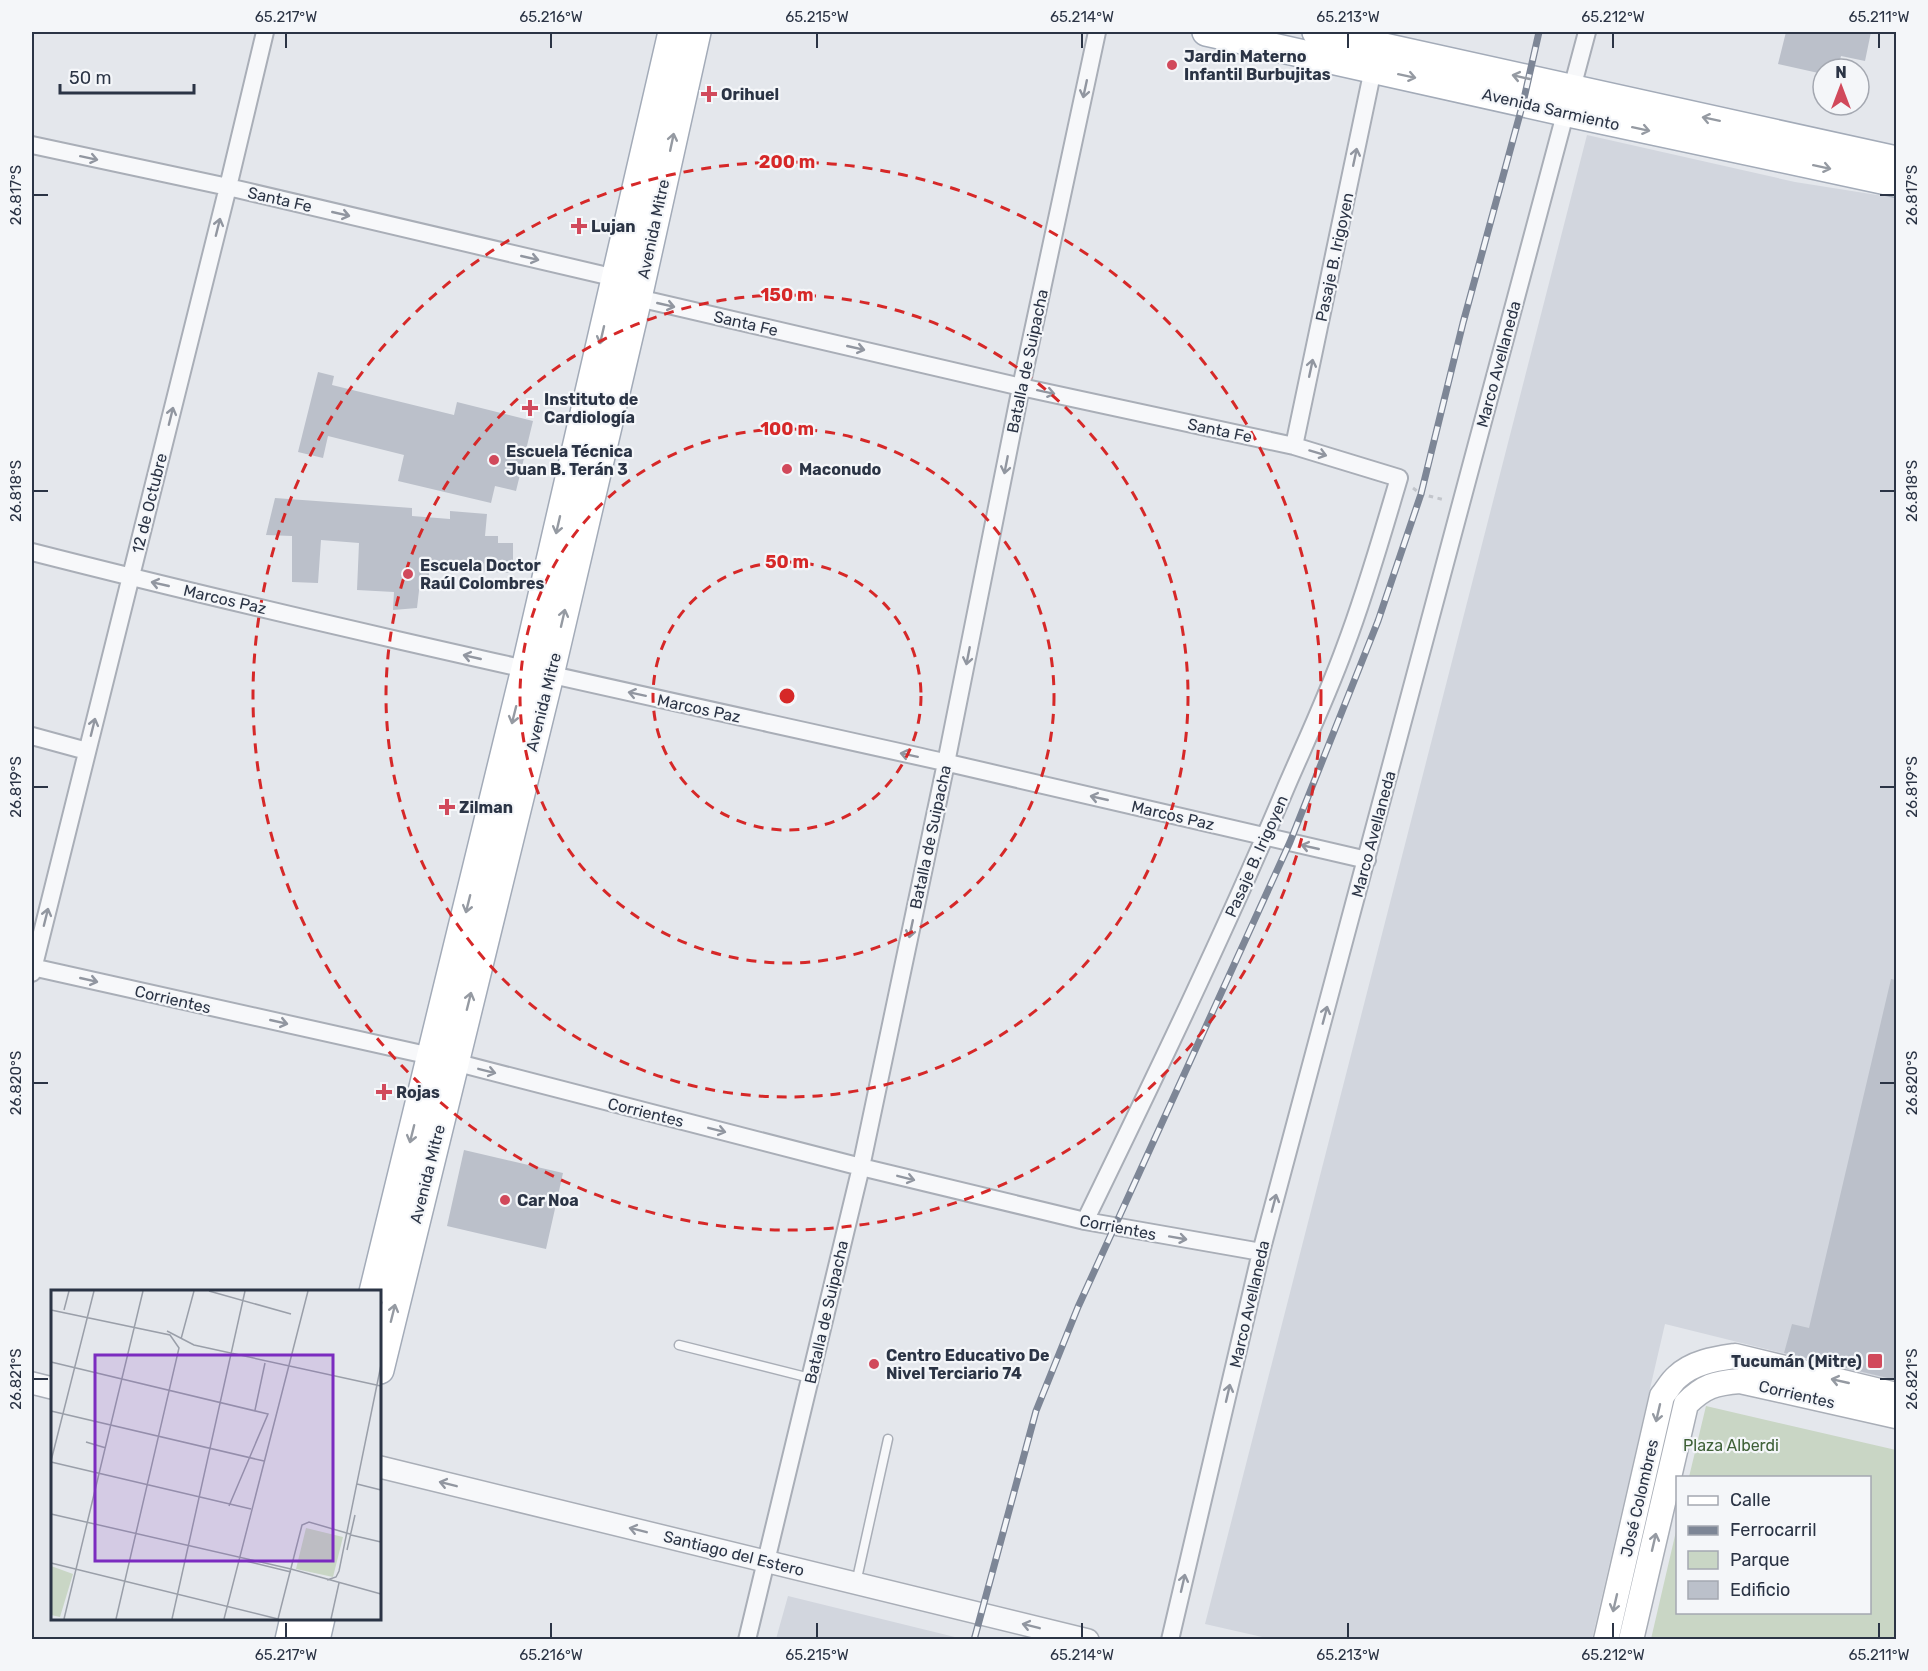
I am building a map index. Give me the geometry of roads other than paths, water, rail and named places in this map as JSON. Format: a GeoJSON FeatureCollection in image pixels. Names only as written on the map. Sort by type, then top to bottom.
{"type":"FeatureCollection","features":[{"type":"Feature","properties":{"kind":"main road","name":"Avenida Mitre"},"geometry":{"type":"LineString","coordinates":[[537,672],[615,278],[672,32]]}},
{"type":"Feature","properties":{"kind":"main road","name":"Avenida Mitre"},"geometry":{"type":"LineString","coordinates":[[381,1365],[442,1060],[537,672],[638,298],[697,32]]}},
{"type":"Feature","properties":{"kind":"main road","name":"Avenida Sarmiento"},"geometry":{"type":"LineString","coordinates":[[1206,32],[1373,69],[1568,101],[1767,143],[1896,160]]}},
{"type":"Feature","properties":{"kind":"main road","name":"Avenida Sarmiento"},"geometry":{"type":"LineString","coordinates":[[1316,32],[1568,101]]}},
{"type":"Feature","properties":{"kind":"main road","name":"Avenida Sarmiento"},"geometry":{"type":"LineString","coordinates":[[1767,143],[1896,183]]}},
{"type":"Feature","properties":{"kind":"main road","name":"Avenida Mitre"},"geometry":{"type":"LineString","coordinates":[[374,1290],[442,1060]]}},
{"type":"Feature","properties":{"kind":"main road","name":"Corrientes"},"geometry":{"type":"LineString","coordinates":[[1691,1367],[1710,1360],[1735,1356],[1896,1395]]}},
{"type":"Feature","properties":{"kind":"main road","name":"José Colombres"},"geometry":{"type":"LineString","coordinates":[[1606,1640],[1662,1396],[1676,1377],[1691,1367]]}},
{"type":"Feature","properties":{"kind":"main road","name":"Corrientes"},"geometry":{"type":"LineString","coordinates":[[1699,1391],[1718,1383],[1740,1381],[1896,1416]]}},
{"type":"Feature","properties":{"kind":"main road","name":"José Colombres"},"geometry":{"type":"LineString","coordinates":[[1631,1640],[1686,1404],[1699,1391]]}},
{"type":"Feature","properties":{"kind":"main road"},"geometry":{"type":"LineString","coordinates":[[289,1640],[294,1620]]}},
{"type":"Feature","properties":{"kind":"main road"},"geometry":{"type":"LineString","coordinates":[[316,1640],[321,1620]]}},
{"type":"Feature","properties":{"kind":"street","name":"12 de Octubre"},"geometry":{"type":"LineString","coordinates":[[32,969],[265,32]]}},
{"type":"Feature","properties":{"kind":"street","name":"Batalla de Suipacha"},"geometry":{"type":"LineString","coordinates":[[747,1640],[861,1167],[1097,32]]}},
{"type":"Feature","properties":{"kind":"street","name":"Marco Avellaneda"},"geometry":{"type":"LineString","coordinates":[[1170,1640],[1261,1252],[1587,32]]}},
{"type":"Feature","properties":{"kind":"street","name":"Pasaje B. Irigoyen"},"geometry":{"type":"LineString","coordinates":[[1294,446],[1373,69]]}},
{"type":"Feature","properties":{"kind":"street","name":"Santa Fe"},"geometry":{"type":"LineString","coordinates":[[32,146],[228,187],[615,278],[638,298],[1022,387],[1294,446],[1399,478]]}},
{"type":"Feature","properties":{"kind":"street","name":"Pasaje B. Irigoyen"},"geometry":{"type":"LineString","coordinates":[[1086,1221],[1266,836],[1345,646],[1374,563],[1399,478]]}},
{"type":"Feature","properties":{"kind":"street","name":"Marcos Paz"},"geometry":{"type":"LineString","coordinates":[[32,552],[537,672],[1367,860]]}},
{"type":"Feature","properties":{"kind":"street"},"geometry":{"type":"LineString","coordinates":[[32,736],[87,751]]}},
{"type":"Feature","properties":{"kind":"street","name":"Corrientes"},"geometry":{"type":"LineString","coordinates":[[32,969],[442,1060],[861,1167],[1086,1221],[1261,1252]]}},
{"type":"Feature","properties":{"kind":"street"},"geometry":{"type":"LineString","coordinates":[[32,1383],[51,1388]]}},
{"type":"Feature","properties":{"kind":"street","name":"Santiago del Estero"},"geometry":{"type":"LineString","coordinates":[[381,1467],[1088,1640]]}},
{"type":"Feature","properties":{"kind":"lane"},"geometry":{"type":"LineString","coordinates":[[680,1345],[810,1378]]}},
{"type":"Feature","properties":{"kind":"lane"},"geometry":{"type":"LineString","coordinates":[[856,1583],[888,1439]]}},
{"type":"Feature","properties":{"kind":"railway"},"geometry":{"type":"LineString","coordinates":[[974,1640],[1036,1411],[1078,1307],[1290,842],[1378,621],[1421,494],[1463,323],[1523,103],[1539,32]]}},
{"type":"Feature","properties":{"kind":"place","name":"Jardin Materno Infantil Burbujitas"},"geometry":{"type":"Point","coordinates":[1172,65]}},
{"type":"Feature","properties":{"kind":"place","name":"Orihuel"},"geometry":{"type":"Point","coordinates":[709,94]}},
{"type":"Feature","properties":{"kind":"place","name":"Lujan"},"geometry":{"type":"Point","coordinates":[579,226]}},
{"type":"Feature","properties":{"kind":"place","name":"Instituto de Cardiología"},"geometry":{"type":"Point","coordinates":[530,408]}},
{"type":"Feature","properties":{"kind":"place","name":"Escuela Técnica Juan B. Terán 3"},"geometry":{"type":"Point","coordinates":[494,460]}},
{"type":"Feature","properties":{"kind":"place","name":"Maconudo"},"geometry":{"type":"Point","coordinates":[787,469]}},
{"type":"Feature","properties":{"kind":"place","name":"Escuela Doctor Raúl Colombres"},"geometry":{"type":"Point","coordinates":[408,574]}},
{"type":"Feature","properties":{"kind":"place","name":"Zilman"},"geometry":{"type":"Point","coordinates":[447,807]}},
{"type":"Feature","properties":{"kind":"place","name":"Rojas"},"geometry":{"type":"Point","coordinates":[384,1092]}},
{"type":"Feature","properties":{"kind":"place","name":"Car Noa"},"geometry":{"type":"Point","coordinates":[505,1200]}},
{"type":"Feature","properties":{"kind":"place","name":"Tucumán (Mitre)"},"geometry":{"type":"Point","coordinates":[1875,1361]}},
{"type":"Feature","properties":{"kind":"place","name":"Centro Educativo De Nivel Terciario 74"},"geometry":{"type":"Point","coordinates":[874,1364]}},
{"type":"Feature","properties":{"kind":"park label","name":"Plaza Alberdi"},"geometry":{"type":"Point","coordinates":[1731,1445]}}]}
